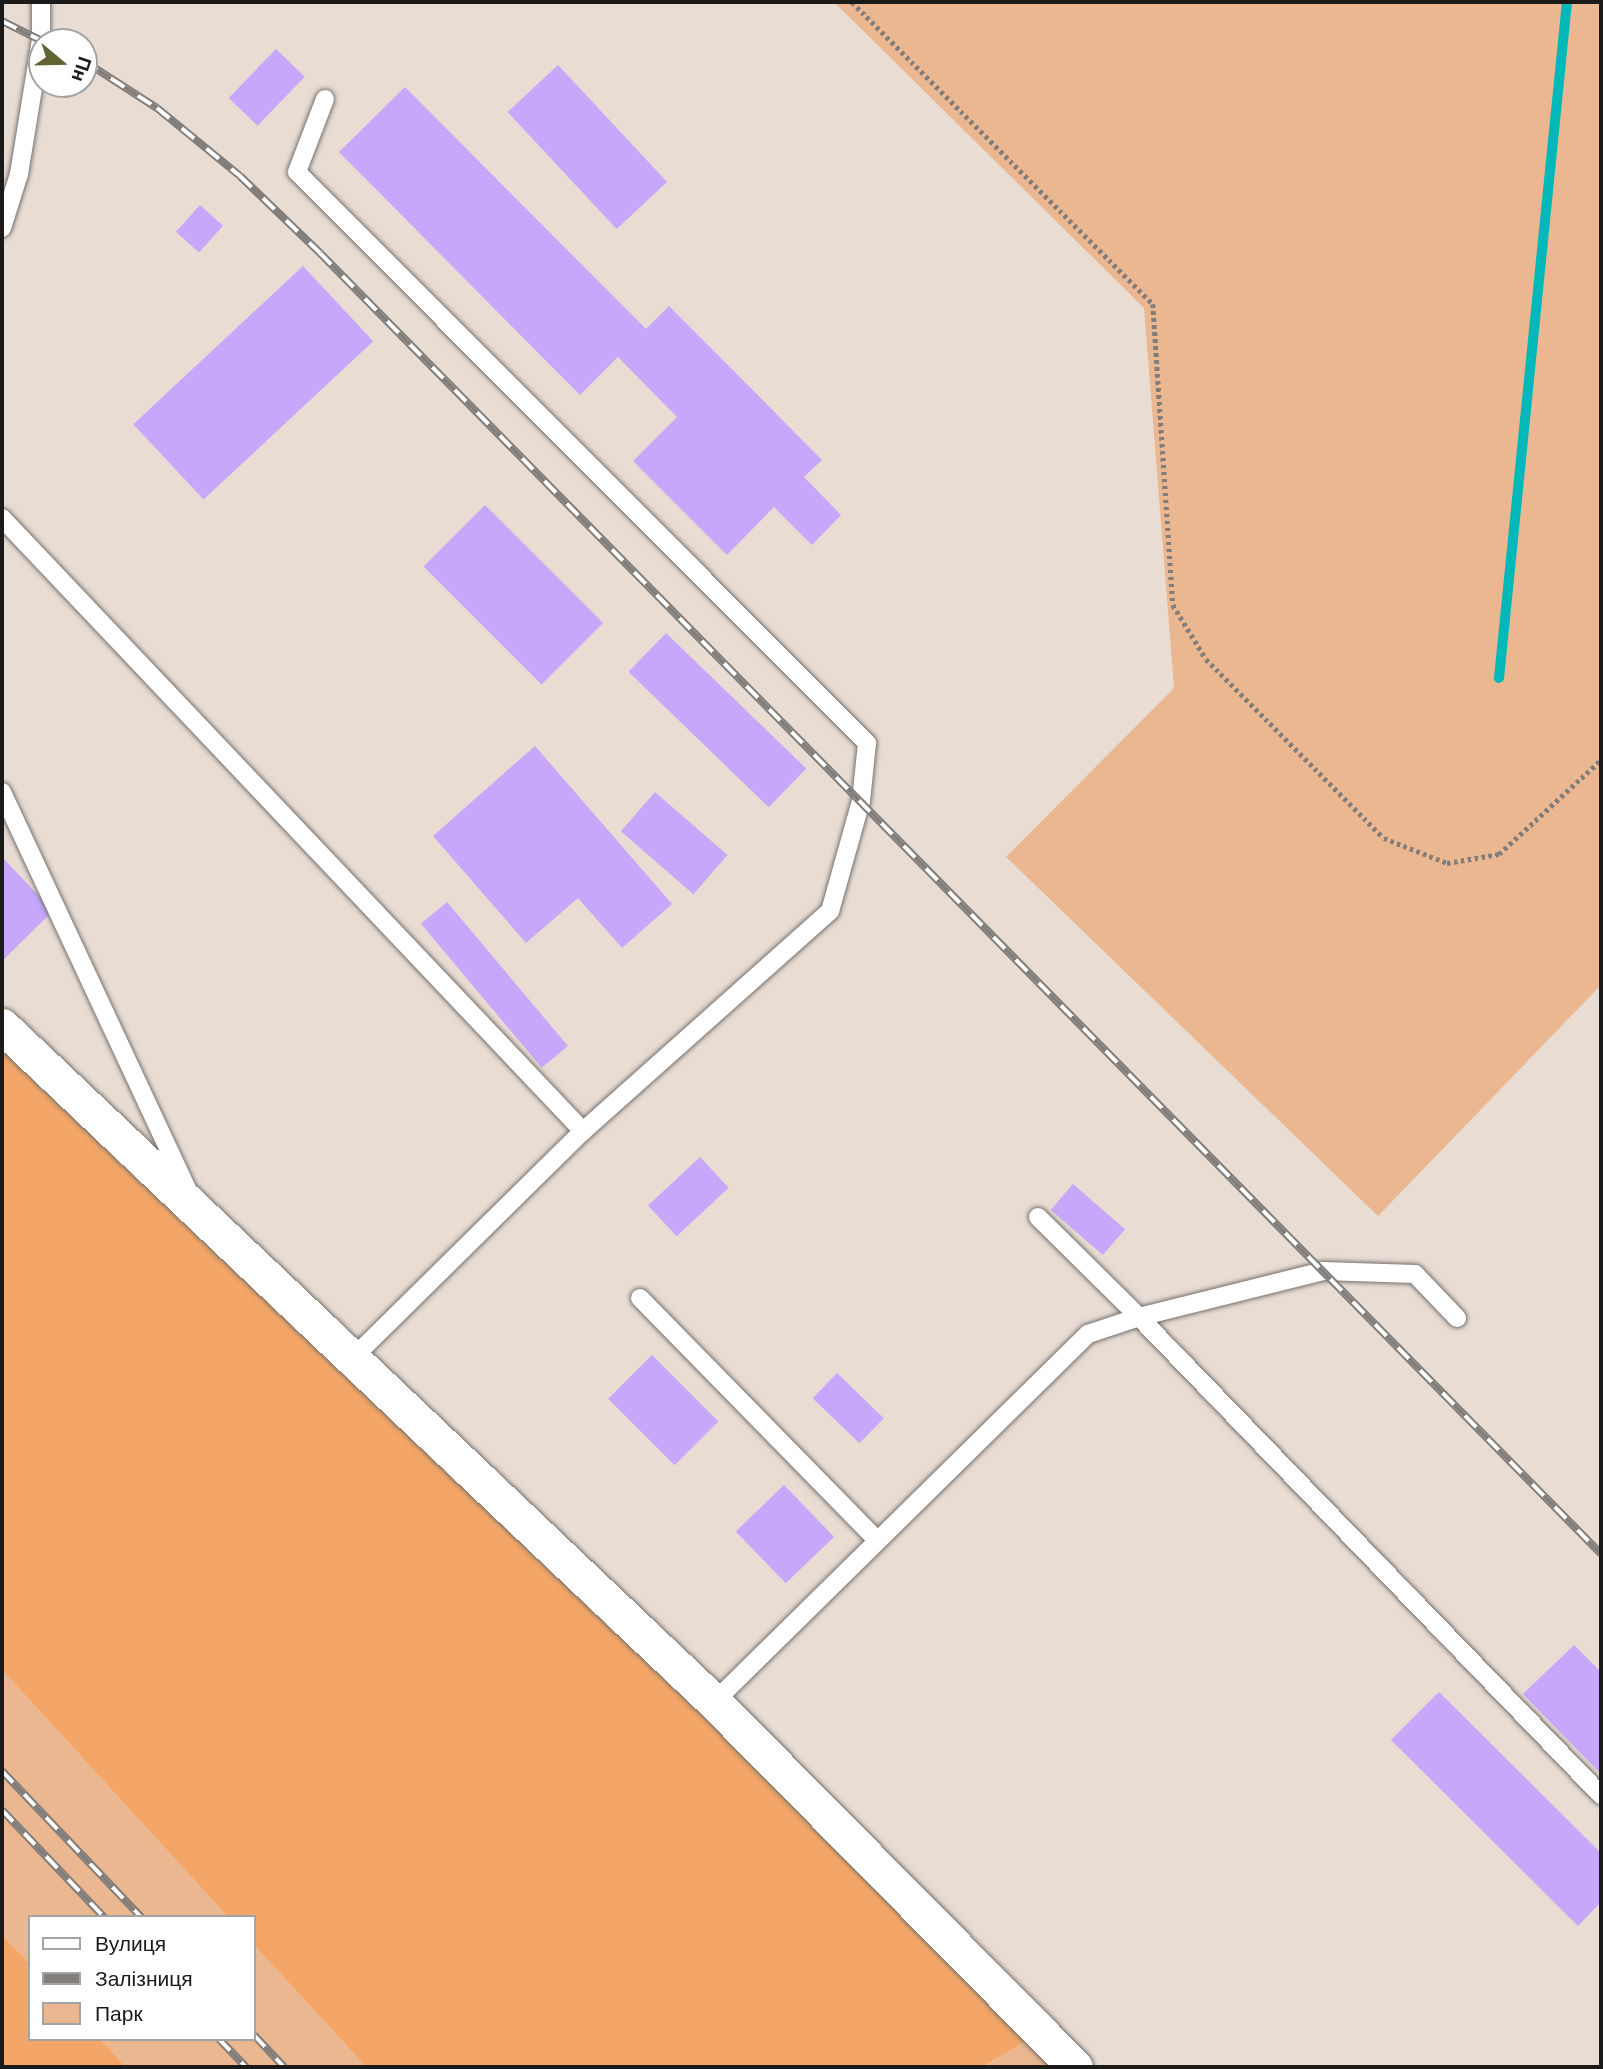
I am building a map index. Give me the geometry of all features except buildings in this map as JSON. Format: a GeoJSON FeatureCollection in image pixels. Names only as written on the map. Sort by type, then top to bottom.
{"type":"FeatureCollection","features":[{"type":"Feature","properties":{"kind":"street"},"geometry":{"type":"LineString","coordinates":[[2,1026],[354,1357],[714,1702],[1074,2067]]}},
{"type":"Feature","properties":{"kind":"lane"},"geometry":{"type":"LineString","coordinates":[[2,228],[19,174],[41,40],[41,2]]}},
{"type":"Feature","properties":{"kind":"lane"},"geometry":{"type":"LineString","coordinates":[[325,99],[297,172],[867,743],[861,801],[830,911],[583,1131],[354,1357]]}},
{"type":"Feature","properties":{"kind":"lane"},"geometry":{"type":"LineString","coordinates":[[2,517],[583,1131]]}},
{"type":"Feature","properties":{"kind":"lane"},"geometry":{"type":"LineString","coordinates":[[2,792],[196,1208]]}},
{"type":"Feature","properties":{"kind":"lane"},"geometry":{"type":"LineString","coordinates":[[1038,1217],[1139,1317],[1601,1795]]}},
{"type":"Feature","properties":{"kind":"lane"},"geometry":{"type":"LineString","coordinates":[[714,1702],[1088,1334],[1139,1317],[1323,1271],[1415,1275],[1457,1318]]}},
{"type":"Feature","properties":{"kind":"lane"},"geometry":{"type":"LineString","coordinates":[[640,1298],[877,1540]]}},
{"type":"Feature","properties":{"kind":"path"},"geometry":{"type":"LineString","coordinates":[[852,2],[1153,304],[1173,605],[1206,659],[1384,838],[1447,863],[1499,854],[1601,760]]}},
{"type":"Feature","properties":{"kind":"shaded area"},"geometry":{"type":"Polygon","coordinates":[[[2,2],[834,2],[1144,308],[1174,688],[1006,858],[1378,1215],[1601,985],[1601,2067],[1075,2067],[2,1026],[2,2]]]}},
{"type":"Feature","properties":{"kind":"shaded area"},"geometry":{"type":"Polygon","coordinates":[[[2,1026],[1040,2033],[982,2067],[366,2067],[256,1947],[256,1915],[226,1915],[2,1670],[2,1026]]]}},
{"type":"Feature","properties":{"kind":"shaded area"},"geometry":{"type":"Polygon","coordinates":[[[2,1935],[28,1962],[28,2041],[102,2041],[126,2067],[2,2067],[2,1935]]]}},
{"type":"Feature","properties":{"kind":"green space"},"geometry":{"type":"Polygon","coordinates":[[[834,2],[1601,2],[1601,985],[1378,1216],[1006,857],[1174,688],[1144,308],[834,2]]]}},
{"type":"Feature","properties":{"kind":"green space"},"geometry":{"type":"Polygon","coordinates":[[[2,1670],[226,1915],[28,1915],[28,1962],[2,1935],[2,1670]]]}},
{"type":"Feature","properties":{"kind":"green space"},"geometry":{"type":"Polygon","coordinates":[[[256,1947],[366,2067],[126,2067],[102,2041],[256,2041],[256,1947]]]}},
{"type":"Feature","properties":{"kind":"green space"},"geometry":{"type":"Polygon","coordinates":[[[1040,2033],[1075,2067],[982,2067],[1040,2033]]]}},
{"type":"Feature","properties":{"kind":"waterway"},"geometry":{"type":"LineString","coordinates":[[1499,678],[1567,2]]}},
{"type":"Feature","properties":{"kind":"railway"},"geometry":{"type":"LineString","coordinates":[[2,21],[28,34]]}},
{"type":"Feature","properties":{"kind":"railway"},"geometry":{"type":"LineString","coordinates":[[98,70],[157,108],[240,176],[320,253],[1601,1554]]}},
{"type":"Feature","properties":{"kind":"railway"},"geometry":{"type":"LineString","coordinates":[[2,1771],[139,1915]]}},
{"type":"Feature","properties":{"kind":"railway"},"geometry":{"type":"LineString","coordinates":[[2,1810],[102,1915]]}},
{"type":"Feature","properties":{"kind":"railway"},"geometry":{"type":"LineString","coordinates":[[256,2037],[284,2067]]}},
{"type":"Feature","properties":{"kind":"railway"},"geometry":{"type":"LineString","coordinates":[[221,2041],[246,2067]]}}]}
